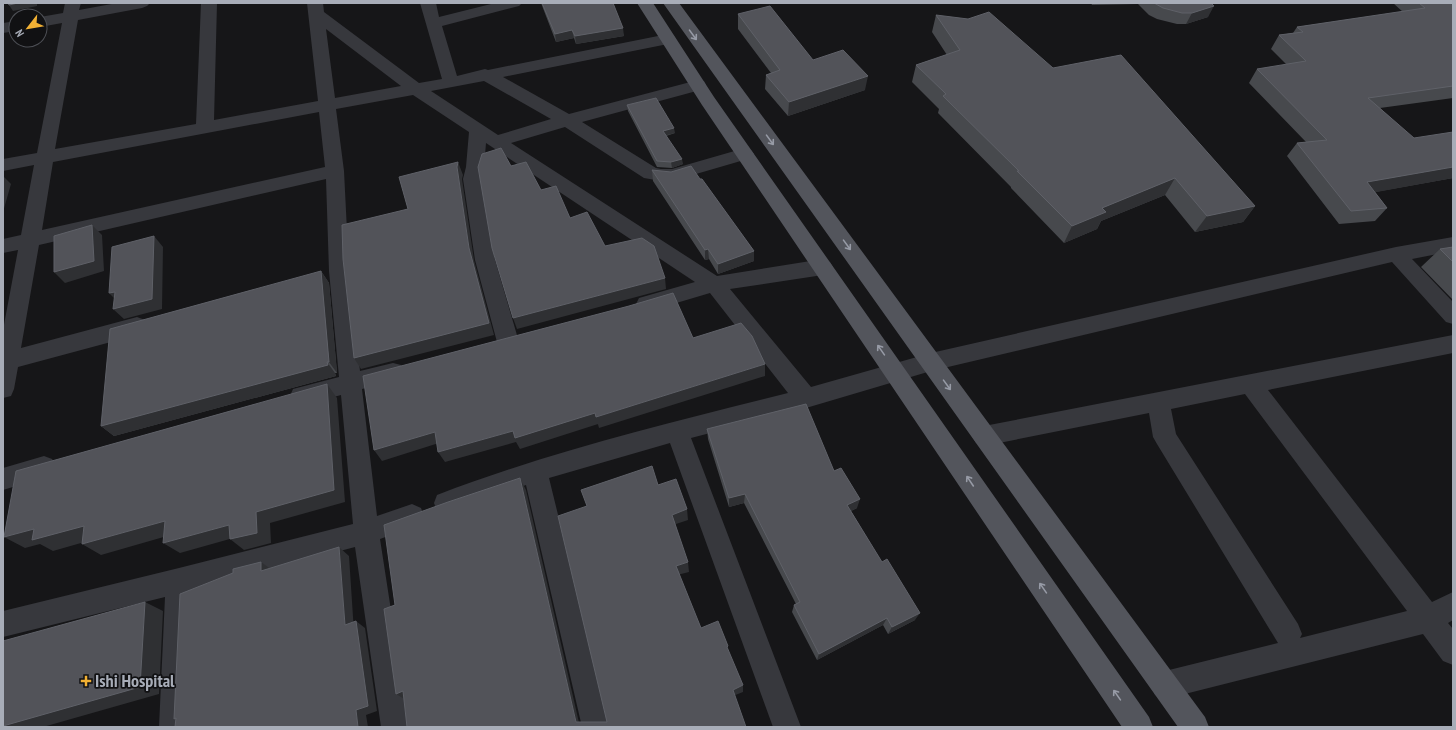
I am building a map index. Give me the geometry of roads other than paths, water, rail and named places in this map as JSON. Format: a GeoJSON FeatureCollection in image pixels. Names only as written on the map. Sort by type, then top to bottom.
{"type":"FeatureCollection","features":[{"type":"Feature","properties":{"kind":"main road"},"geometry":{"type":"LineString","coordinates":[[645,3],[745,154],[1140,727]]}},
{"type":"Feature","properties":{"kind":"main road"},"geometry":{"type":"LineString","coordinates":[[671,3],[1195,727]]}},
{"type":"Feature","properties":{"kind":"street"},"geometry":{"type":"LineString","coordinates":[[48,19],[72,10],[142,3]]}},
{"type":"Feature","properties":{"kind":"street"},"geometry":{"type":"LineString","coordinates":[[205,127],[209,3]]}},
{"type":"Feature","properties":{"kind":"street"},"geometry":{"type":"LineString","coordinates":[[428,3],[451,82]]}},
{"type":"Feature","properties":{"kind":"street"},"geometry":{"type":"LineString","coordinates":[[433,23],[514,3]]}},
{"type":"Feature","properties":{"kind":"street"},"geometry":{"type":"LineString","coordinates":[[316,8],[416,89],[714,284],[806,398]]}},
{"type":"Feature","properties":{"kind":"street"},"geometry":{"type":"LineString","coordinates":[[316,8],[326,105],[335,171],[332,273],[351,383],[366,532],[395,727]]}},
{"type":"Feature","properties":{"kind":"street"},"geometry":{"type":"LineString","coordinates":[[3,389],[5,362],[46,156],[72,10]]}},
{"type":"Feature","properties":{"kind":"street"},"geometry":{"type":"LineString","coordinates":[[3,164],[416,89],[668,38]]}},
{"type":"Feature","properties":{"kind":"street"},"geometry":{"type":"LineString","coordinates":[[485,74],[567,120],[651,173],[672,175],[745,154]]}},
{"type":"Feature","properties":{"kind":"street"},"geometry":{"type":"LineString","coordinates":[[497,142],[567,120],[698,85]]}},
{"type":"Feature","properties":{"kind":"street"},"geometry":{"type":"LineString","coordinates":[[478,129],[475,167],[472,178],[485,260],[508,342]]}},
{"type":"Feature","properties":{"kind":"street"},"geometry":{"type":"LineString","coordinates":[[3,246],[335,171]]}},
{"type":"Feature","properties":{"kind":"street"},"geometry":{"type":"LineString","coordinates":[[3,624],[179,582],[366,532],[535,471],[677,431],[806,398],[931,362],[1396,254],[1453,244]]}},
{"type":"Feature","properties":{"kind":"street"},"geometry":{"type":"LineString","coordinates":[[1396,254],[1453,316]]}},
{"type":"Feature","properties":{"kind":"street"},"geometry":{"type":"LineString","coordinates":[[624,311],[714,284],[823,267]]}},
{"type":"Feature","properties":{"kind":"street"},"geometry":{"type":"LineString","coordinates":[[5,362],[158,320]]}},
{"type":"Feature","properties":{"kind":"street"},"geometry":{"type":"LineString","coordinates":[[485,348],[530,336]]}},
{"type":"Feature","properties":{"kind":"street"},"geometry":{"type":"LineString","coordinates":[[984,436],[1453,344]]}},
{"type":"Feature","properties":{"kind":"street"},"geometry":{"type":"LineString","coordinates":[[283,401],[411,367]]}},
{"type":"Feature","properties":{"kind":"street"},"geometry":{"type":"LineString","coordinates":[[1250,384],[1453,651]]}},
{"type":"Feature","properties":{"kind":"street"},"geometry":{"type":"LineString","coordinates":[[1158,402],[1165,438],[1288,634]]}},
{"type":"Feature","properties":{"kind":"street"},"geometry":{"type":"LineString","coordinates":[[677,431],[787,727]]}},
{"type":"Feature","properties":{"kind":"street"},"geometry":{"type":"LineString","coordinates":[[3,479],[64,462]]}},
{"type":"Feature","properties":{"kind":"street"},"geometry":{"type":"LineString","coordinates":[[535,471],[596,727]]}},
{"type":"Feature","properties":{"kind":"street"},"geometry":{"type":"LineString","coordinates":[[173,727],[179,582]]}},
{"type":"Feature","properties":{"kind":"street"},"geometry":{"type":"LineString","coordinates":[[1165,684],[1430,619],[1453,605]]}},
{"type":"Feature","properties":{"kind":"place","name":"Ishi Hospital"},"geometry":{"type":"Point","coordinates":[86,681]}}]}
